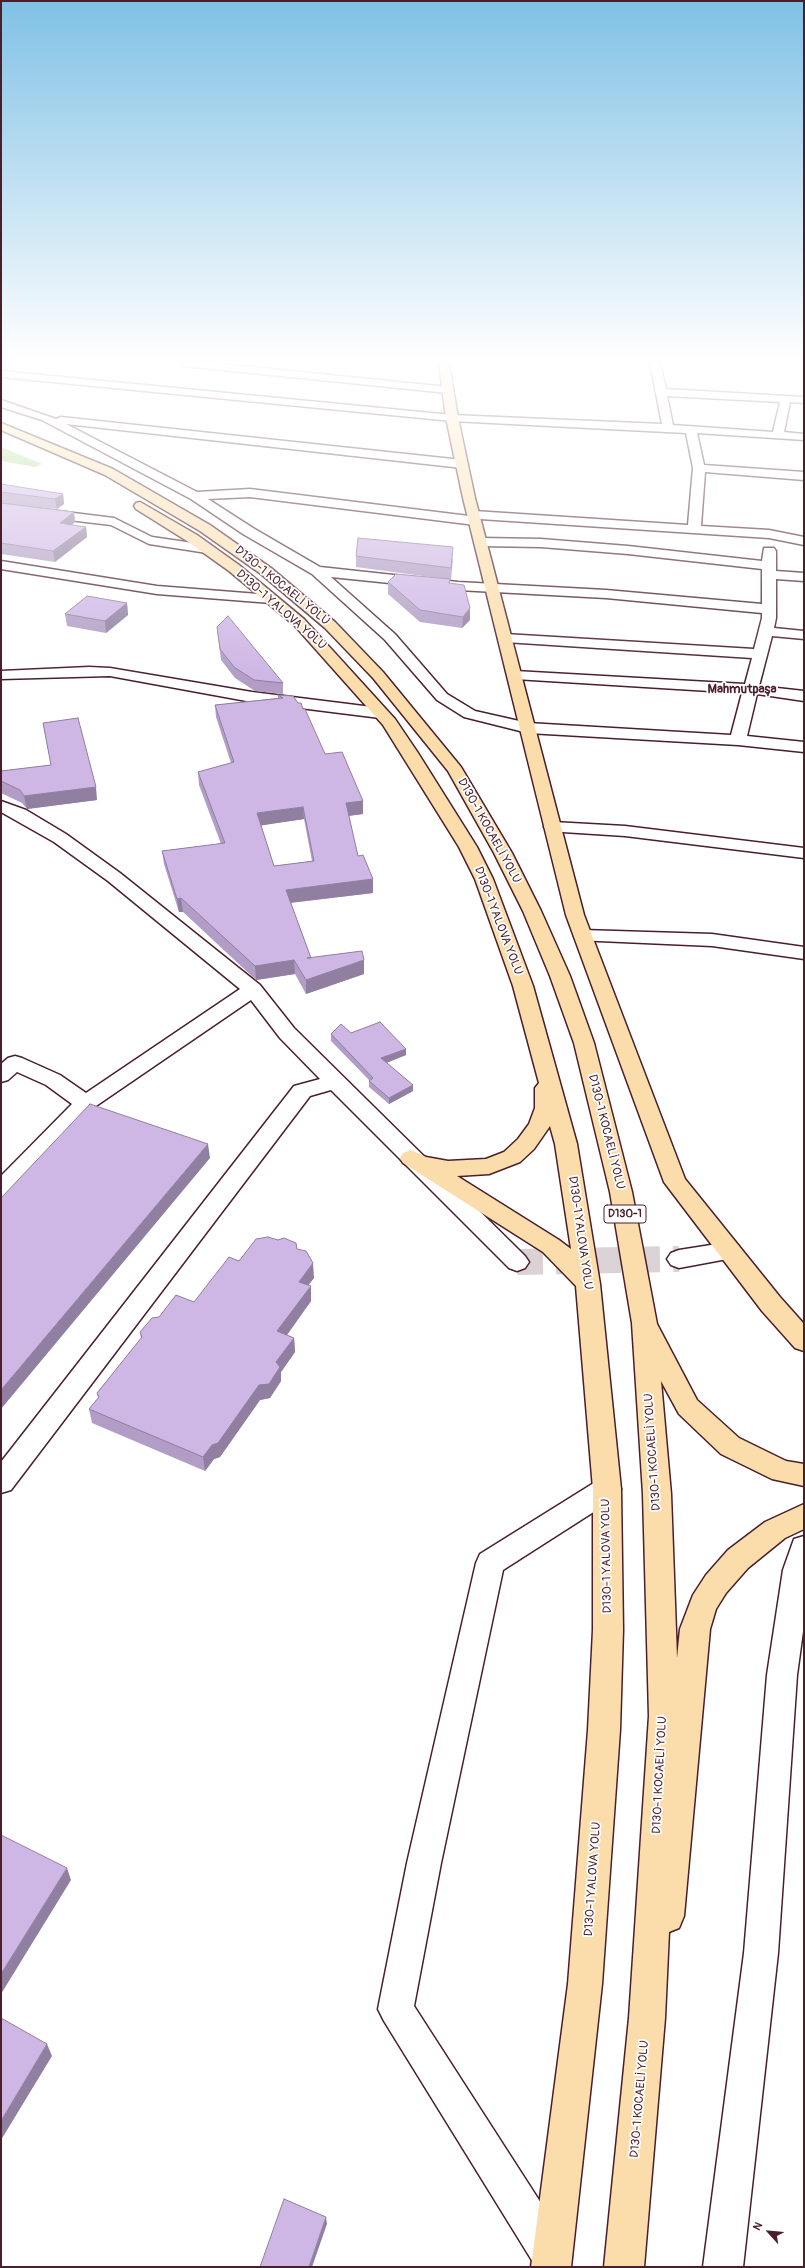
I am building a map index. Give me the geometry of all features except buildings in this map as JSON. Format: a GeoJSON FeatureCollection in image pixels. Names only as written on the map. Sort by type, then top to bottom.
{"type":"FeatureCollection","features":[{"type":"Feature","properties":{"kind":"main road","name":"D130-1 YALOVA YOLU"},"geometry":{"type":"LineString","coordinates":[[71,469],[126,498],[207,549],[270,599],[322,645],[380,713],[410,753],[438,796],[468,847],[484,879],[523,986],[546,1066],[566,1144],[588,1285],[607,1489],[608,1630],[597,1834],[585,1984],[552,2262]]}},
{"type":"Feature","properties":{"kind":"main road","name":"D130-1 KOCAELİ YOLU"},"geometry":{"type":"LineString","coordinates":[[101,469],[136,486],[188,516],[266,571],[330,625],[372,669],[412,715],[455,770],[503,853],[532,912],[560,976],[584,1043],[621,1192],[644,1323],[656,1464],[664,1716],[647,2018],[624,2267]]}},
{"type":"Feature","properties":{"kind":"main road"},"geometry":{"type":"LineString","coordinates":[[463,469],[575,915],[675,1182],[771,1304],[804,1341]]}},
{"type":"Feature","properties":{"kind":"main road"},"geometry":{"type":"LineString","coordinates":[[411,1158],[448,1169],[489,1166],[512,1157],[526,1144],[539,1126],[546,1108],[546,1066]]}},
{"type":"Feature","properties":{"kind":"main road"},"geometry":{"type":"LineString","coordinates":[[411,1158],[551,1246],[566,1258],[588,1285]]}},
{"type":"Feature","properties":{"kind":"main road"},"geometry":{"type":"LineString","coordinates":[[644,1323],[688,1407],[730,1446],[782,1471],[804,1475]]}},
{"type":"Feature","properties":{"kind":"main road"},"geometry":{"type":"LineString","coordinates":[[647,2018],[667,1917],[697,1622],[703,1604],[716,1584],[738,1558],[775,1530],[804,1516]]}},
{"type":"Feature","properties":{"kind":"street"},"geometry":{"type":"LineString","coordinates":[[143,469],[195,496],[248,531],[317,571],[390,637],[442,697],[470,714],[528,728],[738,740],[804,747]]}},
{"type":"Feature","properties":{"kind":"street"},"geometry":{"type":"LineString","coordinates":[[694,529],[699,469]]}},
{"type":"Feature","properties":{"kind":"street"},"geometry":{"type":"LineString","coordinates":[[710,469],[804,476]]}},
{"type":"Feature","properties":{"kind":"street"},"geometry":{"type":"LineString","coordinates":[[195,496],[250,493],[475,518],[769,534],[804,541]]}},
{"type":"Feature","properties":{"kind":"street"},"geometry":{"type":"LineString","coordinates":[[1,508],[114,522],[149,540],[207,549]]}},
{"type":"Feature","properties":{"kind":"street"},"geometry":{"type":"LineString","coordinates":[[738,740],[766,631],[769,609],[769,534]]}},
{"type":"Feature","properties":{"kind":"street"},"geometry":{"type":"LineString","coordinates":[[481,542],[541,543],[628,550],[769,570],[804,577]]}},
{"type":"Feature","properties":{"kind":"street"},"geometry":{"type":"LineString","coordinates":[[1,565],[157,590],[270,599]]}},
{"type":"Feature","properties":{"kind":"street"},"geometry":{"type":"LineString","coordinates":[[317,571],[458,586],[606,594],[769,609]]}},
{"type":"Feature","properties":{"kind":"street"},"geometry":{"type":"LineString","coordinates":[[766,631],[804,636]]}},
{"type":"Feature","properties":{"kind":"street"},"geometry":{"type":"LineString","coordinates":[[506,638],[760,654]]}},
{"type":"Feature","properties":{"kind":"street"},"geometry":{"type":"LineString","coordinates":[[1,675],[89,671],[110,672],[252,697],[380,713]]}},
{"type":"Feature","properties":{"kind":"street"},"geometry":{"type":"LineString","coordinates":[[515,675],[751,689],[804,696]]}},
{"type":"Feature","properties":{"kind":"street"},"geometry":{"type":"LineString","coordinates":[[1,806],[20,814],[60,838],[114,877],[253,989],[287,1033],[336,1080],[411,1158],[517,1262]]}},
{"type":"Feature","properties":{"kind":"street"},"geometry":{"type":"LineString","coordinates":[[553,827],[625,831],[804,854]]}},
{"type":"Feature","properties":{"kind":"street"},"geometry":{"type":"LineString","coordinates":[[583,936],[712,940],[804,953]]}},
{"type":"Feature","properties":{"kind":"street"},"geometry":{"type":"LineString","coordinates":[[1,1190],[85,1103],[118,1083],[253,989]]}},
{"type":"Feature","properties":{"kind":"street"},"geometry":{"type":"LineString","coordinates":[[1,1075],[15,1063],[53,1080],[85,1103]]}},
{"type":"Feature","properties":{"kind":"street"},"geometry":{"type":"LineString","coordinates":[[1,1482],[302,1091],[336,1080]]}},
{"type":"Feature","properties":{"kind":"street"},"geometry":{"type":"LineString","coordinates":[[679,1259],[730,1251]]}},
{"type":"Feature","properties":{"kind":"street"},"geometry":{"type":"LineString","coordinates":[[552,2262],[396,2009],[426,1855],[490,1562],[607,1489]]}},
{"type":"Feature","properties":{"kind":"street"},"geometry":{"type":"LineString","coordinates":[[723,2267],[761,1954],[782,1675],[798,1570],[804,1548]]}},
{"type":"Feature","properties":{"kind":"tunnel"},"geometry":{"type":"LineString","coordinates":[[517,1262],[679,1259]]}},
{"type":"Feature","properties":{"kind":"district","name":"Mahmutpaşa"},"geometry":{"type":"Point","coordinates":[742,690]}}]}
